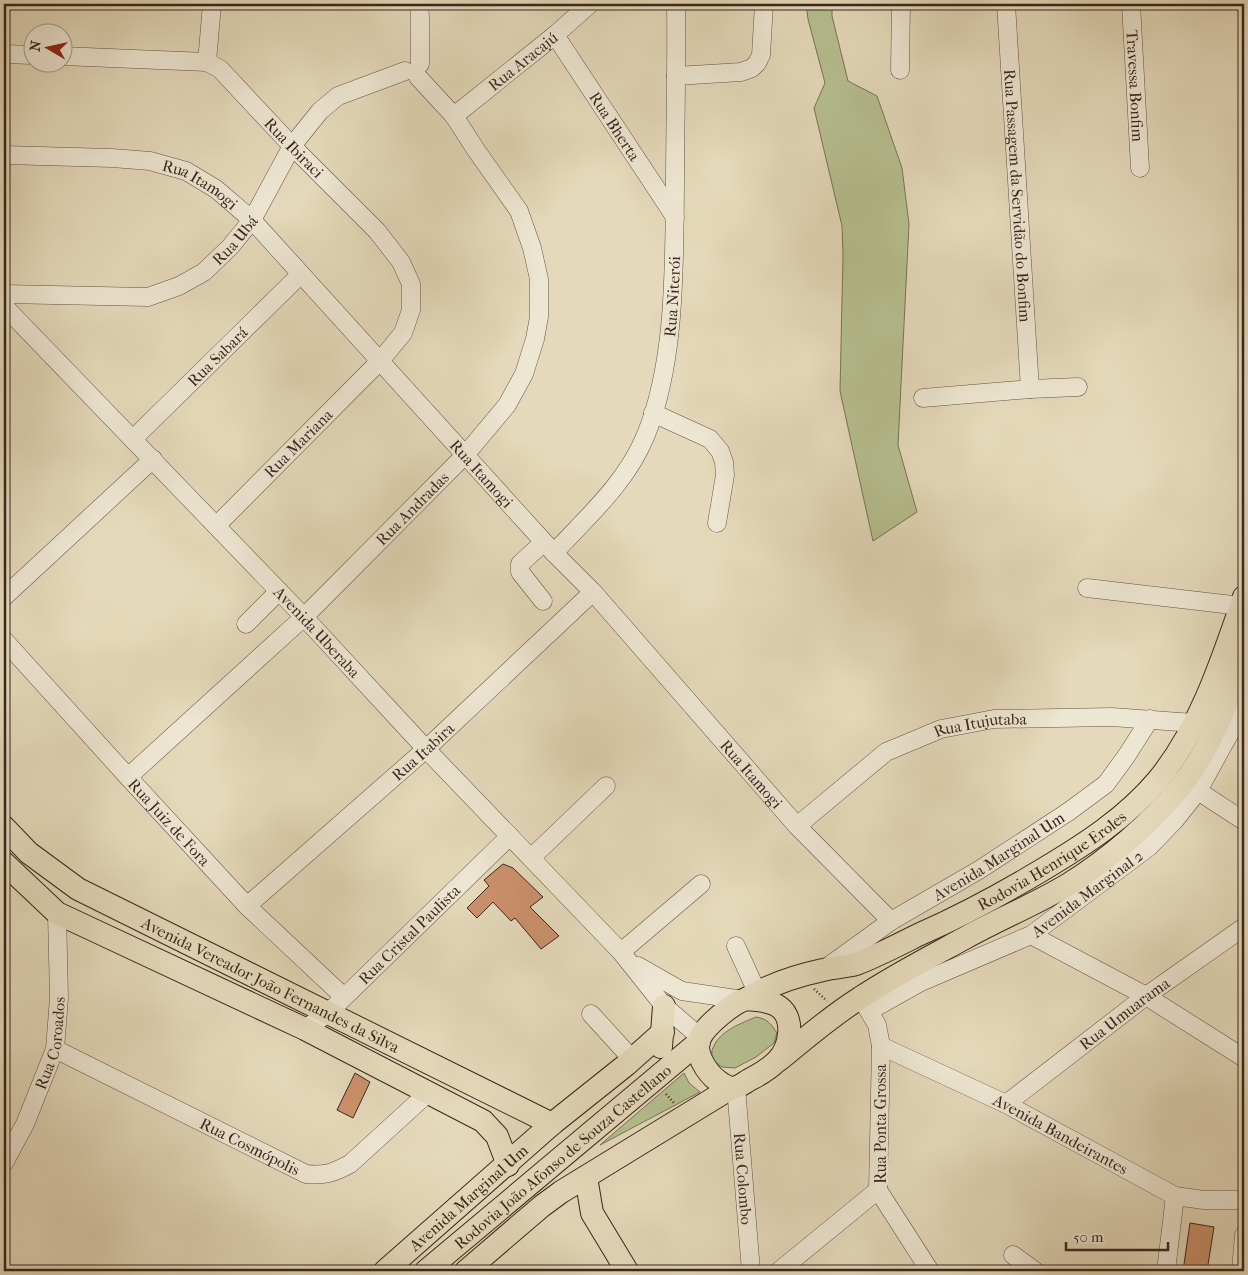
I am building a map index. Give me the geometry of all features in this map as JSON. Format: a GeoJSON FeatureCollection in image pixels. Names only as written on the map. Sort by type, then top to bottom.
{"type":"FeatureCollection","features":[{"type":"Feature","properties":{"kind":"main road","name":"Rodovia Henrique Eroles"},"geometry":{"type":"LineString","coordinates":[[749,997],[777,982],[856,964],[946,923],[1001,895],[1094,839],[1129,809],[1157,780],[1178,752],[1206,699],[1243,602]]}},
{"type":"Feature","properties":{"kind":"main road","name":"Rodovia Henrique Eroles"},"geometry":{"type":"LineString","coordinates":[[779,1060],[839,1012],[865,1004],[965,938],[1069,884],[1110,854],[1153,818],[1181,787],[1200,756],[1229,699],[1244,655]]}},
{"type":"Feature","properties":{"kind":"main road","name":"Avenida Vereador João Fernandes da Silva"},"geometry":{"type":"LineString","coordinates":[[4,827],[29,853],[78,889],[552,1124]]}},
{"type":"Feature","properties":{"kind":"main road","name":"Avenida Vereador João Fernandes da Silva"},"geometry":{"type":"LineString","coordinates":[[4,864],[56,913],[305,1028],[483,1121],[497,1136],[508,1165]]}},
{"type":"Feature","properties":{"kind":"main road"},"geometry":{"type":"LineString","coordinates":[[749,997],[776,1005],[785,1012],[789,1023],[788,1039],[779,1060],[766,1071],[734,1087],[716,1079],[707,1070],[700,1057],[699,1040],[708,1026],[749,997]]}},
{"type":"Feature","properties":{"kind":"main road"},"geometry":{"type":"LineString","coordinates":[[656,1077],[663,1032],[664,1006]]}},
{"type":"Feature","properties":{"kind":"main road","name":"Avenida Marginal Um"},"geometry":{"type":"LineString","coordinates":[[385,1271],[508,1165],[552,1124],[663,1032]]}},
{"type":"Feature","properties":{"kind":"main road","name":"Rodovia João Afonso de Souza Castellano"},"geometry":{"type":"LineString","coordinates":[[426,1271],[699,1040]]}},
{"type":"Feature","properties":{"kind":"main road","name":"Rodovia João Afonso de Souza Castellano"},"geometry":{"type":"LineString","coordinates":[[466,1271],[561,1192],[734,1087]]}},
{"type":"Feature","properties":{"kind":"main road"},"geometry":{"type":"LineString","coordinates":[[586,1177],[592,1213],[626,1271]]}},
{"type":"Feature","properties":{"kind":"main road"},"geometry":{"type":"LineString","coordinates":[[561,1192],[592,1213]]}},
{"type":"Feature","properties":{"kind":"street"},"geometry":{"type":"LineString","coordinates":[[72,56],[208,62],[212,4]]}},
{"type":"Feature","properties":{"kind":"street"},"geometry":{"type":"LineString","coordinates":[[414,70],[419,4]]}},
{"type":"Feature","properties":{"kind":"street","name":"Rua Aracajú"},"geometry":{"type":"LineString","coordinates":[[454,116],[555,35],[590,4]]}},
{"type":"Feature","properties":{"kind":"street","name":"Rua Niterói"},"geometry":{"type":"LineString","coordinates":[[543,601],[520,572],[520,564],[549,547],[623,479],[645,438],[659,396],[672,308],[676,4]]}},
{"type":"Feature","properties":{"kind":"street"},"geometry":{"type":"LineString","coordinates":[[676,76],[741,72],[752,68],[761,55],[764,4]]}},
{"type":"Feature","properties":{"kind":"street"},"geometry":{"type":"LineString","coordinates":[[900,70],[901,4]]}},
{"type":"Feature","properties":{"kind":"street","name":"Rua Passagem da Servidão do Bonfim"},"geometry":{"type":"LineString","coordinates":[[1006,4],[1030,389]]}},
{"type":"Feature","properties":{"kind":"street","name":"Travessa Bonfim"},"geometry":{"type":"LineString","coordinates":[[1131,4],[1140,168]]}},
{"type":"Feature","properties":{"kind":"street","name":"Rua Bherta"},"geometry":{"type":"LineString","coordinates":[[555,35],[674,217]]}},
{"type":"Feature","properties":{"kind":"street"},"geometry":{"type":"LineString","coordinates":[[4,54],[22,55]]}},
{"type":"Feature","properties":{"kind":"street","name":"Rua Ibiraci"},"geometry":{"type":"LineString","coordinates":[[208,62],[220,69],[292,146],[377,231],[402,262],[411,284],[411,310],[402,333],[380,361]]}},
{"type":"Feature","properties":{"kind":"street","name":"Rua Andradas"},"geometry":{"type":"LineString","coordinates":[[128,777],[304,617],[466,454],[507,405],[524,374],[536,339],[539,317],[539,279],[532,248],[519,211],[454,116],[414,70]]}},
{"type":"Feature","properties":{"kind":"street","name":"Rua Ubá"},"geometry":{"type":"LineString","coordinates":[[4,294],[148,297],[179,286],[204,272],[252,220],[292,146],[320,111],[338,96],[352,89],[414,70]]}},
{"type":"Feature","properties":{"kind":"street","name":"Rua Itamogi"},"geometry":{"type":"LineString","coordinates":[[4,155],[150,161],[186,171],[216,189],[252,220],[549,547],[593,592],[797,826],[891,922]]}},
{"type":"Feature","properties":{"kind":"street","name":"Rua Sabará"},"geometry":{"type":"LineString","coordinates":[[134,439],[300,274]]}},
{"type":"Feature","properties":{"kind":"street","name":"Avenida Uberaba"},"geometry":{"type":"LineString","coordinates":[[4,306],[134,439],[304,617],[426,749],[626,956],[664,1006],[699,1040]]}},
{"type":"Feature","properties":{"kind":"street","name":"Rua Mariana"},"geometry":{"type":"LineString","coordinates":[[216,526],[380,361]]}},
{"type":"Feature","properties":{"kind":"street"},"geometry":{"type":"LineString","coordinates":[[923,398],[1078,387]]}},
{"type":"Feature","properties":{"kind":"street"},"geometry":{"type":"LineString","coordinates":[[653,413],[710,439],[720,450],[724,462],[725,475],[717,523]]}},
{"type":"Feature","properties":{"kind":"street"},"geometry":{"type":"LineString","coordinates":[[4,597],[153,459]]}},
{"type":"Feature","properties":{"kind":"street"},"geometry":{"type":"LineString","coordinates":[[1087,588],[1243,602]]}},
{"type":"Feature","properties":{"kind":"street"},"geometry":{"type":"LineString","coordinates":[[246,624],[279,591]]}},
{"type":"Feature","properties":{"kind":"street","name":"Rua Itabira"},"geometry":{"type":"LineString","coordinates":[[247,906],[426,749],[593,592]]}},
{"type":"Feature","properties":{"kind":"street","name":"Rua Juiz de Fora"},"geometry":{"type":"LineString","coordinates":[[4,640],[247,906],[344,997]]}},
{"type":"Feature","properties":{"kind":"street","name":"Avenida Marginal 2"},"geometry":{"type":"LineString","coordinates":[[865,1004],[1031,934],[1149,847],[1175,820],[1198,791],[1244,707]]}},
{"type":"Feature","properties":{"kind":"street","name":"Rua Itujutaba"},"geometry":{"type":"LineString","coordinates":[[797,826],[886,752],[941,728],[994,719],[1104,717],[1193,723]]}},
{"type":"Feature","properties":{"kind":"street","name":"Avenida Marginal Um"},"geometry":{"type":"LineString","coordinates":[[823,970],[891,922],[979,870],[1068,812],[1106,784],[1128,755],[1150,719]]}},
{"type":"Feature","properties":{"kind":"street"},"geometry":{"type":"LineString","coordinates":[[531,858],[606,786]]}},
{"type":"Feature","properties":{"kind":"street"},"geometry":{"type":"LineString","coordinates":[[1198,791],[1244,821]]}},
{"type":"Feature","properties":{"kind":"street","name":"Rua Cristal Paulista"},"geometry":{"type":"LineString","coordinates":[[305,1028],[328,1013],[510,836]]}},
{"type":"Feature","properties":{"kind":"street"},"geometry":{"type":"LineString","coordinates":[[626,956],[701,884]]}},
{"type":"Feature","properties":{"kind":"street","name":"Rua Coroados"},"geometry":{"type":"LineString","coordinates":[[4,1163],[25,1124],[55,1049],[59,998],[56,913]]}},
{"type":"Feature","properties":{"kind":"street","name":"Rua Umuarama"},"geometry":{"type":"LineString","coordinates":[[1006,1104],[1146,996],[1244,927]]}},
{"type":"Feature","properties":{"kind":"street"},"geometry":{"type":"LineString","coordinates":[[1031,934],[1146,996],[1244,1058]]}},
{"type":"Feature","properties":{"kind":"street"},"geometry":{"type":"LineString","coordinates":[[736,946],[749,997]]}},
{"type":"Feature","properties":{"kind":"street","name":"Avenida Uberaba"},"geometry":{"type":"LineString","coordinates":[[626,956],[682,991],[749,997]]}},
{"type":"Feature","properties":{"kind":"street","name":"Rua Ponta Grossa"},"geometry":{"type":"LineString","coordinates":[[865,1004],[877,1025],[881,1046],[878,1190],[930,1271]]}},
{"type":"Feature","properties":{"kind":"street"},"geometry":{"type":"LineString","coordinates":[[591,1014],[632,1059]]}},
{"type":"Feature","properties":{"kind":"street","name":"Avenida Bandeirantes"},"geometry":{"type":"LineString","coordinates":[[881,1046],[1006,1104],[1175,1196],[1204,1200],[1244,1200]]}},
{"type":"Feature","properties":{"kind":"street","name":"Rua Cosmópolis"},"geometry":{"type":"LineString","coordinates":[[55,1049],[306,1174],[322,1176],[350,1164],[429,1092]]}},
{"type":"Feature","properties":{"kind":"street","name":"Rua Colombo"},"geometry":{"type":"LineString","coordinates":[[734,1087],[751,1271]]}},
{"type":"Feature","properties":{"kind":"street"},"geometry":{"type":"LineString","coordinates":[[779,1271],[878,1190]]}},
{"type":"Feature","properties":{"kind":"street"},"geometry":{"type":"LineString","coordinates":[[1166,1271],[1175,1196]]}},
{"type":"Feature","properties":{"kind":"street"},"geometry":{"type":"LineString","coordinates":[[1241,1270],[1244,1235]]}},
{"type":"Feature","properties":{"kind":"street"},"geometry":{"type":"LineString","coordinates":[[1012,1255],[1035,1271]]}},
{"type":"Feature","properties":{"kind":"path"},"geometry":{"type":"LineString","coordinates":[[800,976],[839,1012]]}},
{"type":"Feature","properties":{"kind":"path"},"geometry":{"type":"LineString","coordinates":[[656,1077],[685,1115]]}},
{"type":"Feature","properties":{"kind":"green space"},"geometry":{"type":"Polygon","coordinates":[[[806,4],[832,4],[832,16],[848,81],[877,96],[902,168],[909,224],[898,445],[917,512],[873,541],[840,391],[842,226],[814,108],[825,83],[808,19],[806,4]]]}},
{"type":"Feature","properties":{"kind":"green space"},"geometry":{"type":"Polygon","coordinates":[[[756,1017],[766,1021],[775,1030],[777,1033],[774,1043],[756,1057],[735,1068],[722,1067],[713,1060],[712,1049],[720,1037],[732,1028],[756,1017]]]}},
{"type":"Feature","properties":{"kind":"green space"},"geometry":{"type":"Polygon","coordinates":[[[684,1073],[689,1083],[700,1092],[600,1145],[684,1073]]]}},
{"type":"Feature","properties":{"kind":"building"},"geometry":{"type":"Polygon","coordinates":[[[503,864],[513,868],[543,897],[530,907],[559,936],[541,949],[515,918],[511,921],[493,902],[477,918],[467,908],[489,886],[484,880],[503,864]]]}},
{"type":"Feature","properties":{"kind":"building"},"geometry":{"type":"Polygon","coordinates":[[[355,1073],[370,1082],[353,1118],[337,1110],[355,1073]]]}},
{"type":"Feature","properties":{"kind":"building"},"geometry":{"type":"Polygon","coordinates":[[[1190,1223],[1214,1227],[1207,1271],[1183,1271],[1190,1223]]]}}]}
